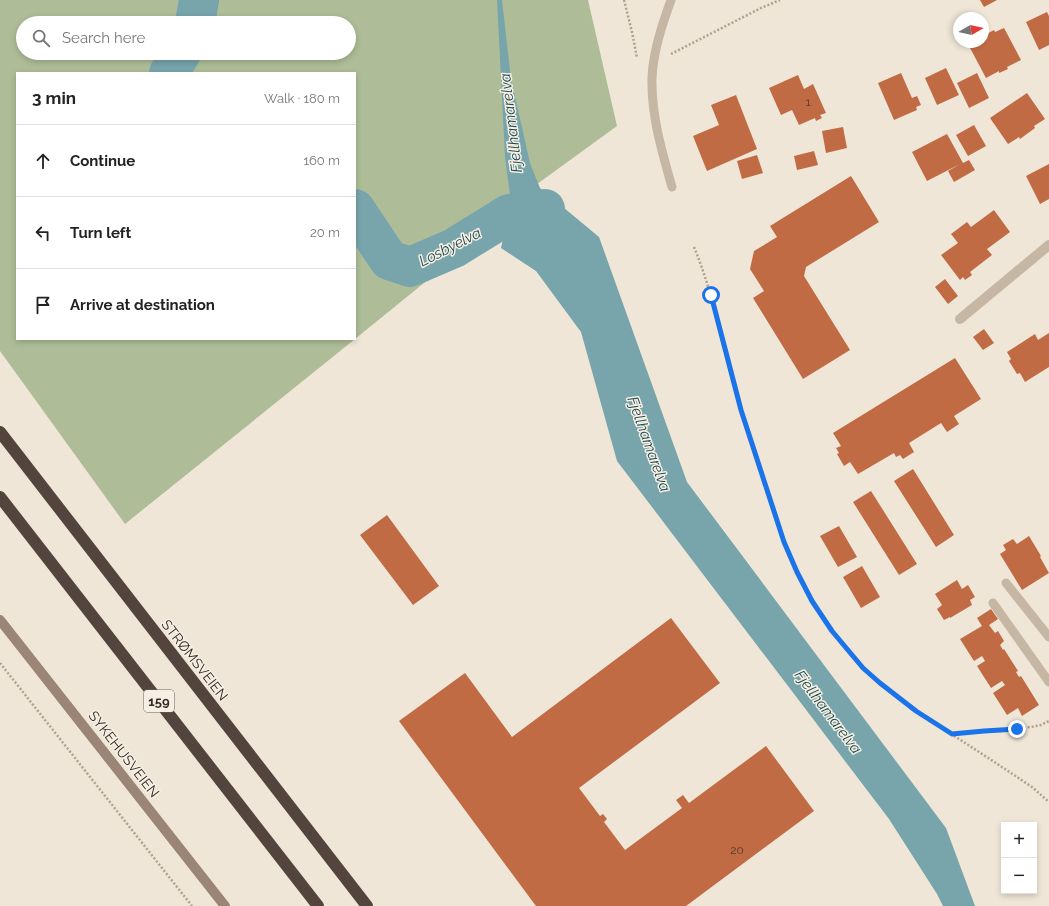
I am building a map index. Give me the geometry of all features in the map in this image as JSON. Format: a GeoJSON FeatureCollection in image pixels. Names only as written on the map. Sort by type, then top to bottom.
{"type":"FeatureCollection","features":[{"type":"Feature","properties":{"kind":"highway","name":"STRØMSVEIEN"},"geometry":{"type":"LineString","coordinates":[[0,432],[368,906]]}},
{"type":"Feature","properties":{"kind":"highway","name":"159"},"geometry":{"type":"LineString","coordinates":[[0,497],[318,906]]}},
{"type":"Feature","properties":{"kind":"highway"},"geometry":{"type":"LineString","coordinates":[[275,787],[373,906]]}},
{"type":"Feature","properties":{"kind":"main road","name":"SYKEHUSVEIEN"},"geometry":{"type":"LineString","coordinates":[[0,620],[225,906]]}},
{"type":"Feature","properties":{"kind":"street"},"geometry":{"type":"LineString","coordinates":[[960,319],[1048,249]]}},
{"type":"Feature","properties":{"kind":"lane"},"geometry":{"type":"LineString","coordinates":[[670,0],[662,26],[652,77],[654,112],[672,187]]}},
{"type":"Feature","properties":{"kind":"lane"},"geometry":{"type":"LineString","coordinates":[[1006,583],[1049,637]]}},
{"type":"Feature","properties":{"kind":"lane"},"geometry":{"type":"LineString","coordinates":[[993,603],[1049,682]]}},
{"type":"Feature","properties":{"kind":"path"},"geometry":{"type":"LineString","coordinates":[[624,0],[638,64],[678,51],[761,8],[780,0]]}},
{"type":"Feature","properties":{"kind":"path"},"geometry":{"type":"LineString","coordinates":[[694,247],[702,264],[733,382],[753,450],[784,542],[809,596],[832,631],[863,668],[916,711],[1032,787],[1049,802]]}},
{"type":"Feature","properties":{"kind":"path"},"geometry":{"type":"LineString","coordinates":[[0,663],[192,906]]}},
{"type":"Feature","properties":{"kind":"path"},"geometry":{"type":"LineString","coordinates":[[952,734],[1031,728],[1049,721]]}},
{"type":"Feature","properties":{"kind":"green space"},"geometry":{"type":"Polygon","coordinates":[[[0,0],[588,0],[617,126],[511,203],[509,214],[356,338],[356,72],[16,72],[16,340],[354,340],[125,524],[0,351],[0,0]]]}},
{"type":"Feature","properties":{"kind":"water","name":"Fjellhamarelva"},"geometry":{"type":"Polygon","coordinates":[[[497,0],[502,0],[511,79],[530,163],[540,188],[599,237],[687,482],[946,828],[975,906],[943,906],[937,894],[889,819],[617,461],[581,332],[536,271],[501,248],[511,203],[505,157],[497,0]]]}},
{"type":"Feature","properties":{"kind":"building"},"geometry":{"type":"Polygon","coordinates":[[[980,0],[997,0],[984,7],[980,0]]]}},
{"type":"Feature","properties":{"kind":"building"},"geometry":{"type":"Polygon","coordinates":[[[1047,12],[1049,16],[1049,45],[1039,50],[1026,22],[1047,12]]]}},
{"type":"Feature","properties":{"kind":"building"},"geometry":{"type":"Polygon","coordinates":[[[1004,28],[1021,60],[1007,67],[1008,69],[999,73],[999,71],[986,78],[970,48],[989,48],[989,33],[994,30],[995,32],[1004,28]]]}},
{"type":"Feature","properties":{"kind":"building"},"geometry":{"type":"Polygon","coordinates":[[[946,68],[959,95],[937,105],[925,78],[946,68]]]}},
{"type":"Feature","properties":{"kind":"building"},"geometry":{"type":"Polygon","coordinates":[[[901,73],[912,98],[917,96],[921,105],[916,107],[917,110],[894,120],[878,83],[901,73]]]}},
{"type":"Feature","properties":{"kind":"building"},"geometry":{"type":"Polygon","coordinates":[[[977,73],[989,98],[969,108],[957,83],[977,73]]]}},
{"type":"Feature","properties":{"kind":"building"},"geometry":{"type":"Polygon","coordinates":[[[798,75],[804,89],[813,84],[826,113],[820,115],[822,118],[816,121],[815,118],[799,125],[792,110],[781,115],[769,88],[798,75]]]}},
{"type":"Feature","properties":{"kind":"building"},"geometry":{"type":"Polygon","coordinates":[[[1027,93],[1045,119],[1034,126],[1035,128],[1020,139],[1019,137],[1008,144],[990,118],[1027,93]]]}},
{"type":"Feature","properties":{"kind":"building"},"geometry":{"type":"Polygon","coordinates":[[[736,95],[757,149],[707,171],[693,136],[719,125],[711,105],[736,95]]]}},
{"type":"Feature","properties":{"kind":"building"},"geometry":{"type":"Polygon","coordinates":[[[974,125],[986,146],[968,156],[956,135],[974,125]]]}},
{"type":"Feature","properties":{"kind":"building"},"geometry":{"type":"Polygon","coordinates":[[[843,127],[847,148],[826,153],[822,131],[843,127]]]}},
{"type":"Feature","properties":{"kind":"building"},"geometry":{"type":"Polygon","coordinates":[[[947,134],[963,163],[969,160],[975,170],[954,182],[948,171],[960,164],[927,181],[912,152],[947,134]]]}},
{"type":"Feature","properties":{"kind":"building"},"geometry":{"type":"Polygon","coordinates":[[[814,151],[818,165],[797,170],[794,156],[814,151]]]}},
{"type":"Feature","properties":{"kind":"building"},"geometry":{"type":"Polygon","coordinates":[[[757,155],[763,173],[742,179],[737,161],[757,155]]]}},
{"type":"Feature","properties":{"kind":"building"},"geometry":{"type":"Polygon","coordinates":[[[1049,164],[1049,199],[1040,204],[1026,176],[1049,164]]]}},
{"type":"Feature","properties":{"kind":"building"},"geometry":{"type":"Polygon","coordinates":[[[851,176],[879,222],[806,267],[804,276],[850,350],[803,379],[753,298],[764,291],[750,269],[754,251],[777,237],[770,226],[851,176]]]}},
{"type":"Feature","properties":{"kind":"building"},"geometry":{"type":"Polygon","coordinates":[[[994,210],[1010,232],[987,249],[992,255],[970,272],[972,275],[965,280],[963,277],[960,280],[941,255],[958,243],[951,234],[967,222],[971,227],[994,210]]]}},
{"type":"Feature","properties":{"kind":"building"},"geometry":{"type":"Polygon","coordinates":[[[945,279],[958,296],[948,304],[935,287],[945,279]]]}},
{"type":"Feature","properties":{"kind":"building"},"geometry":{"type":"Polygon","coordinates":[[[984,329],[994,343],[983,350],[973,337],[984,329]]]}},
{"type":"Feature","properties":{"kind":"building"},"geometry":{"type":"Polygon","coordinates":[[[1049,333],[1049,367],[1025,382],[1020,373],[1017,374],[1009,361],[1011,359],[1007,352],[1035,334],[1038,340],[1049,333]]]}},
{"type":"Feature","properties":{"kind":"building"},"geometry":{"type":"Polygon","coordinates":[[[955,358],[981,399],[954,416],[959,424],[947,432],[941,423],[909,443],[914,452],[903,459],[900,455],[896,457],[894,453],[858,474],[850,462],[844,466],[837,454],[839,453],[836,448],[841,446],[833,433],[955,358]]]}},
{"type":"Feature","properties":{"kind":"building"},"geometry":{"type":"Polygon","coordinates":[[[913,469],[954,535],[936,547],[894,481],[913,469]]]}},
{"type":"Feature","properties":{"kind":"building"},"geometry":{"type":"Polygon","coordinates":[[[871,491],[917,564],[899,575],[853,502],[871,491]]]}},
{"type":"Feature","properties":{"kind":"building"},"geometry":{"type":"Polygon","coordinates":[[[387,515],[439,586],[413,605],[360,535],[387,515]]]}},
{"type":"Feature","properties":{"kind":"building"},"geometry":{"type":"Polygon","coordinates":[[[839,526],[857,557],[838,567],[820,536],[839,526]]]}},
{"type":"Feature","properties":{"kind":"building"},"geometry":{"type":"Polygon","coordinates":[[[1029,536],[1049,573],[1022,590],[1000,554],[1006,550],[1003,545],[1013,539],[1017,544],[1029,536]]]}},
{"type":"Feature","properties":{"kind":"building"},"geometry":{"type":"Polygon","coordinates":[[[862,566],[880,597],[861,608],[843,577],[862,566]]]}},
{"type":"Feature","properties":{"kind":"building"},"geometry":{"type":"Polygon","coordinates":[[[957,580],[962,589],[968,585],[975,597],[970,600],[972,605],[944,620],[937,609],[942,605],[935,594],[957,580]]]}},
{"type":"Feature","properties":{"kind":"building"},"geometry":{"type":"Polygon","coordinates":[[[991,609],[998,619],[989,625],[995,633],[998,631],[1004,641],[1000,645],[1018,671],[1016,672],[1019,677],[1021,676],[1039,705],[1022,716],[1018,708],[1007,715],[993,693],[1005,685],[1002,681],[991,688],[977,666],[985,661],[982,656],[974,661],[960,639],[982,626],[977,618],[991,609]]]}},
{"type":"Feature","properties":{"kind":"building"},"geometry":{"type":"Polygon","coordinates":[[[671,618],[720,683],[579,788],[600,816],[603,814],[607,819],[604,822],[625,850],[682,808],[676,800],[683,795],[689,803],[766,746],[814,811],[686,906],[536,906],[399,721],[465,673],[512,737],[671,618]]]}},
{"type":"Feature","properties":{"kind":"waterway","name":"Losbyelva"},"geometry":{"type":"LineString","coordinates":[[196,16],[199,0]]}},
{"type":"Feature","properties":{"kind":"waterway","name":"Losbyelva"},"geometry":{"type":"LineString","coordinates":[[170,72],[177,60]]}},
{"type":"Feature","properties":{"kind":"waterway","name":"Losbyelva"},"geometry":{"type":"LineString","coordinates":[[356,210],[389,260],[410,267],[454,248],[509,214],[545,209]]}},
{"type":"Feature","properties":{"kind":"route"},"geometry":{"type":"LineString","coordinates":[[711,295],[741,410],[784,542],[812,601],[832,631],[863,668],[880,683],[916,711],[952,734],[1017,729]]}}]}
